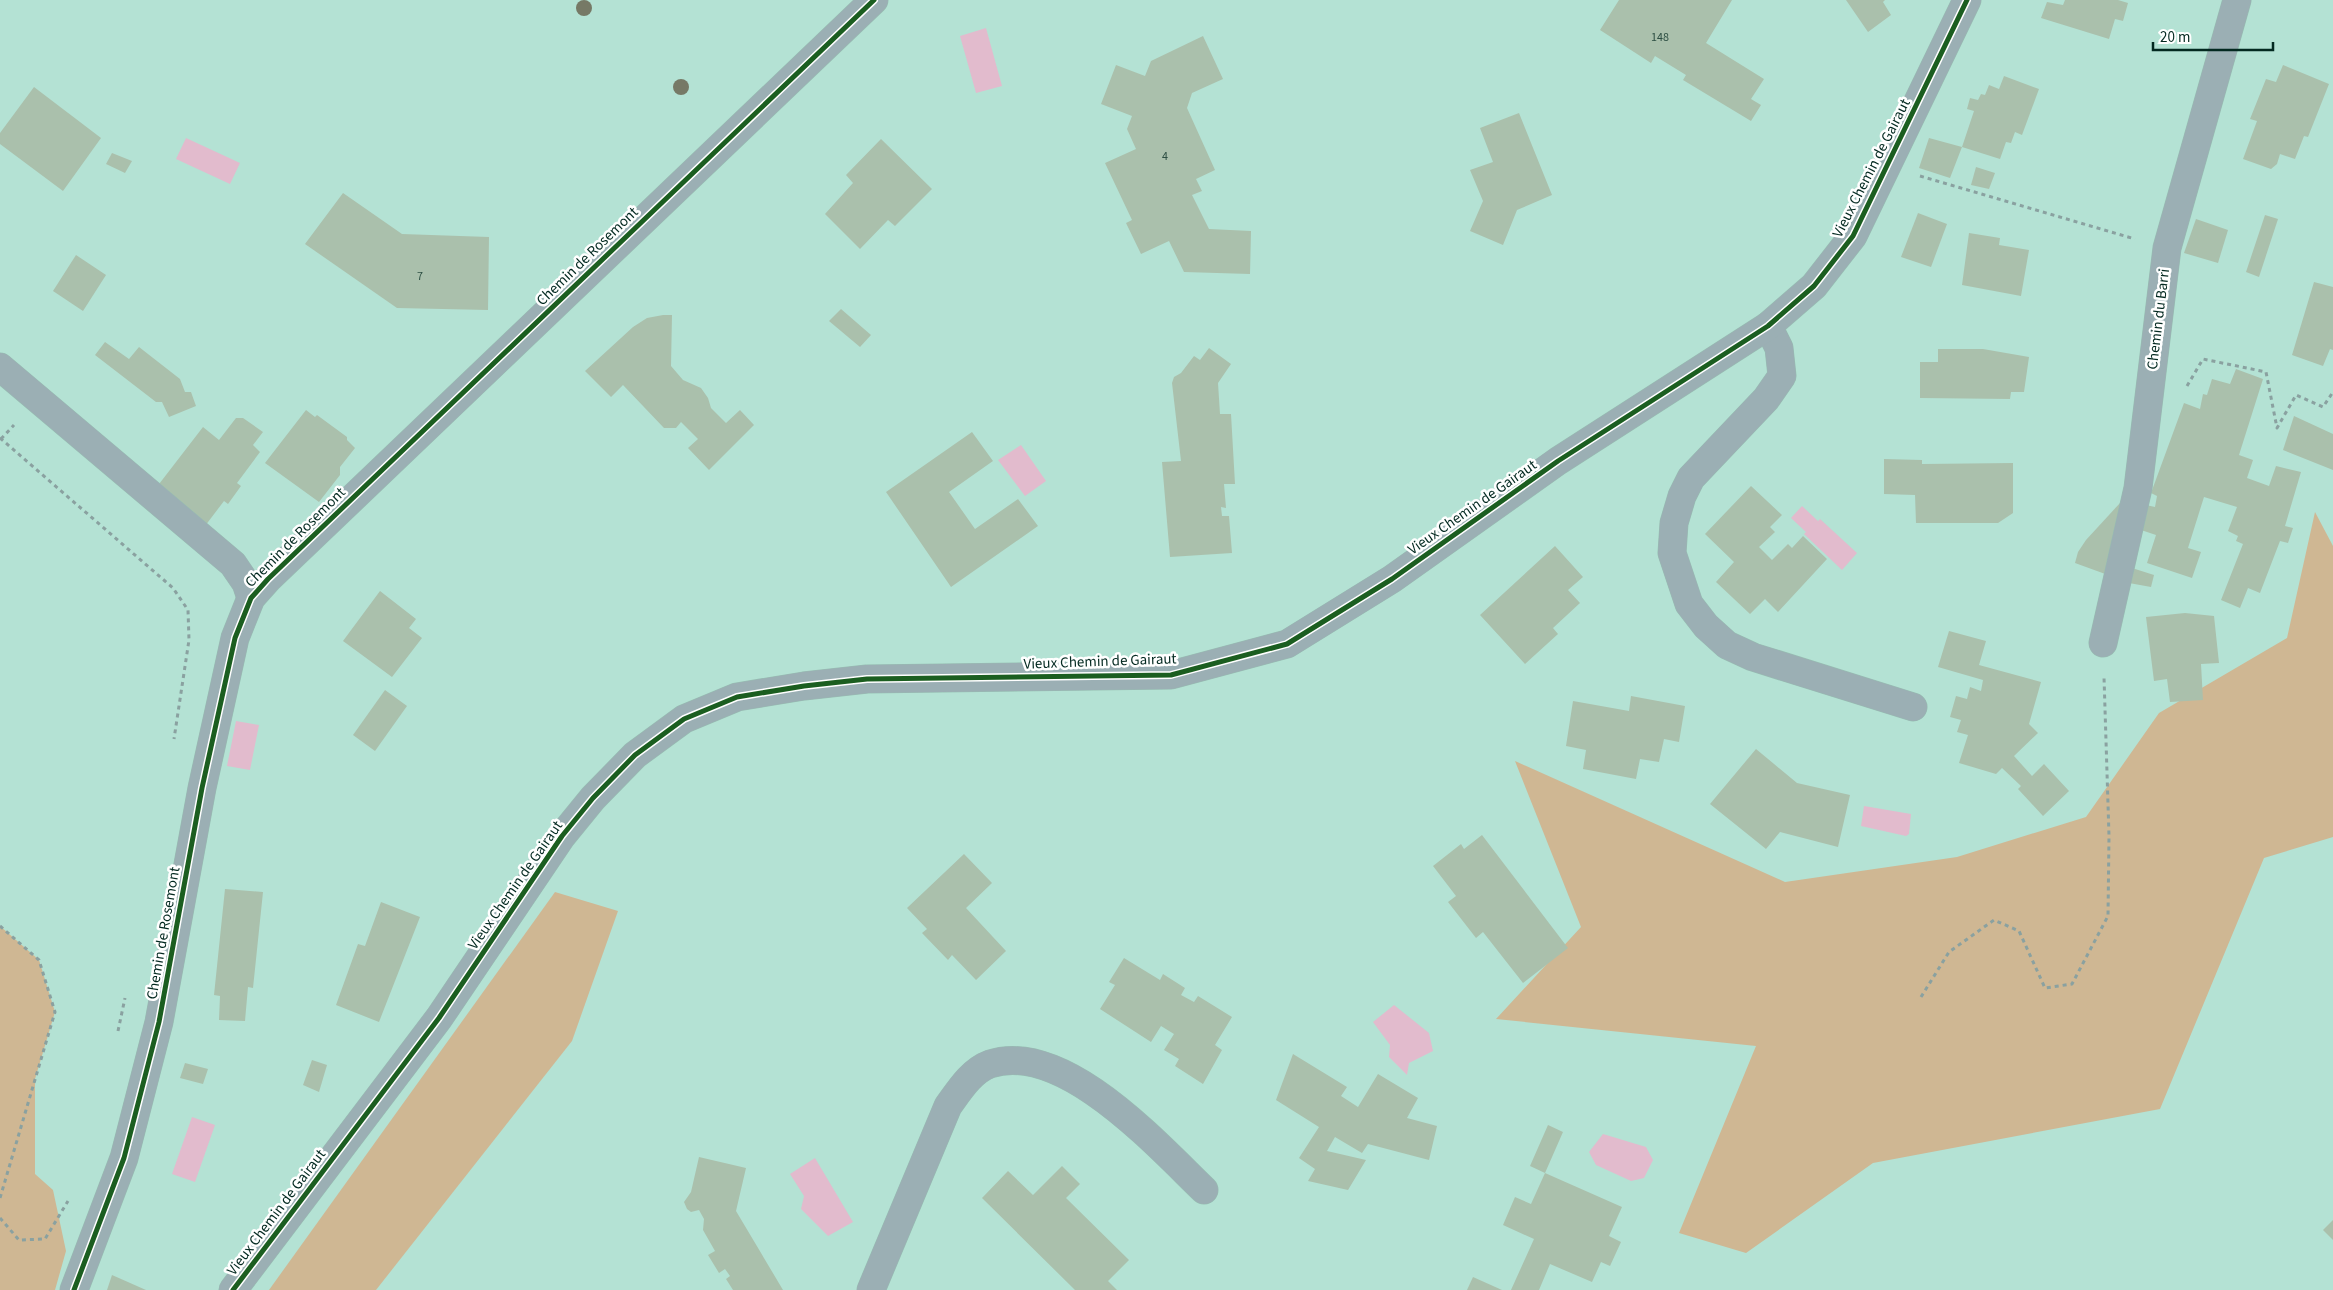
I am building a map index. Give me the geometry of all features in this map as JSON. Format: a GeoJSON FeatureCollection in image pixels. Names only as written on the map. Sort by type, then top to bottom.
{"type":"FeatureCollection","features":[{"type":"Feature","properties":{"kind":"street","name":"Chemin de Rosemont"},"geometry":{"type":"LineString","coordinates":[[74,1290],[124,1158],[159,1022],[204,779],[235,638],[251,598],[268,579],[874,0]]}},
{"type":"Feature","properties":{"kind":"street","name":"Vieux Chemin de Gairaut"},"geometry":{"type":"LineString","coordinates":[[233,1290],[438,1018],[562,836],[593,798],[635,755],[684,719],[737,697],[804,686],[867,679],[1171,674],[1287,644],[1392,579],[1558,461],[1768,326],[1814,286],[1853,236],[1967,0]]}},
{"type":"Feature","properties":{"kind":"street","name":"Chemin du Barri"},"geometry":{"type":"LineString","coordinates":[[2103,644],[2138,488],[2167,248],[2237,0]]}},
{"type":"Feature","properties":{"kind":"street"},"geometry":{"type":"LineString","coordinates":[[1768,326],[1779,348],[1782,376],[1766,399],[1691,478],[1682,496],[1674,523],[1672,553],[1689,604],[1706,626],[1727,645],[1753,657],[1913,707]]}},
{"type":"Feature","properties":{"kind":"street","name":"Chemin de Rosemont"},"geometry":{"type":"LineString","coordinates":[[0,366],[233,564],[246,583],[251,598]]}},
{"type":"Feature","properties":{"kind":"street"},"geometry":{"type":"LineString","coordinates":[[871,1290],[948,1106],[965,1082],[989,1064],[1016,1059],[1038,1063],[1092,1090],[1129,1119],[1204,1190]]}},
{"type":"Feature","properties":{"kind":"path"},"geometry":{"type":"LineString","coordinates":[[1888,166],[2167,248]]}},
{"type":"Feature","properties":{"kind":"path"},"geometry":{"type":"LineString","coordinates":[[2184,392],[2203,359],[2266,372],[2277,428],[2296,395],[2323,407],[2333,392]]}},
{"type":"Feature","properties":{"kind":"path"},"geometry":{"type":"LineString","coordinates":[[0,439],[173,588],[188,610],[190,640],[173,748]]}},
{"type":"Feature","properties":{"kind":"path"},"geometry":{"type":"LineString","coordinates":[[1921,996],[1949,952],[1994,920],[2019,931],[2045,988],[2072,984],[2108,916],[2109,836],[2103,644]]}},
{"type":"Feature","properties":{"kind":"path"},"geometry":{"type":"LineString","coordinates":[[0,926],[39,960],[56,1012],[0,1198]]}},
{"type":"Feature","properties":{"kind":"path"},"geometry":{"type":"LineString","coordinates":[[116,1039],[127,991]]}},
{"type":"Feature","properties":{"kind":"path"},"geometry":{"type":"LineString","coordinates":[[0,1218],[19,1240],[45,1239],[73,1192]]}},
{"type":"Feature","properties":{"kind":"shaded area"},"geometry":{"type":"Polygon","coordinates":[[[986,28],[1002,86],[976,93],[960,36],[986,28]]]}},
{"type":"Feature","properties":{"kind":"shaded area"},"geometry":{"type":"Polygon","coordinates":[[[186,138],[240,163],[230,184],[176,159],[186,138]]]}},
{"type":"Feature","properties":{"kind":"shaded area"},"geometry":{"type":"Polygon","coordinates":[[[1021,445],[1046,481],[1025,496],[998,460],[1021,445]]]}},
{"type":"Feature","properties":{"kind":"shaded area"},"geometry":{"type":"Polygon","coordinates":[[[1802,506],[1818,521],[1820,519],[1857,553],[1842,570],[1804,534],[1806,532],[1791,518],[1802,506]]]}},
{"type":"Feature","properties":{"kind":"shaded area"},"geometry":{"type":"Polygon","coordinates":[[[2315,512],[2333,546],[2333,837],[2264,858],[2160,1109],[1873,1163],[1746,1253],[1679,1233],[1756,1046],[1496,1019],[1581,927],[1515,761],[1785,882],[1957,857],[2086,817],[2159,713],[2287,638],[2315,512]]]}},
{"type":"Feature","properties":{"kind":"shaded area"},"geometry":{"type":"Polygon","coordinates":[[[236,721],[259,725],[250,770],[227,766],[236,721]]]}},
{"type":"Feature","properties":{"kind":"shaded area"},"geometry":{"type":"Polygon","coordinates":[[[1864,806],[1911,814],[1909,834],[1906,836],[1861,826],[1864,806]]]}},
{"type":"Feature","properties":{"kind":"shaded area"},"geometry":{"type":"Polygon","coordinates":[[[555,892],[618,911],[572,1041],[376,1290],[269,1290],[555,892]]]}},
{"type":"Feature","properties":{"kind":"shaded area"},"geometry":{"type":"Polygon","coordinates":[[[0,926],[39,960],[55,1012],[35,1079],[35,1174],[53,1190],[66,1251],[55,1290],[0,1290],[0,926]]]}},
{"type":"Feature","properties":{"kind":"shaded area"},"geometry":{"type":"Polygon","coordinates":[[[1394,1005],[1429,1033],[1433,1051],[1409,1063],[1407,1075],[1389,1057],[1390,1045],[1373,1022],[1394,1005]]]}},
{"type":"Feature","properties":{"kind":"shaded area"},"geometry":{"type":"Polygon","coordinates":[[[192,1117],[215,1125],[195,1182],[172,1174],[192,1117]]]}},
{"type":"Feature","properties":{"kind":"shaded area"},"geometry":{"type":"Polygon","coordinates":[[[1603,1134],[1646,1147],[1653,1160],[1644,1178],[1631,1181],[1596,1165],[1589,1152],[1603,1134]]]}},
{"type":"Feature","properties":{"kind":"shaded area"},"geometry":{"type":"Polygon","coordinates":[[[815,1158],[853,1222],[828,1236],[801,1209],[804,1196],[790,1174],[815,1158]]]}},
{"type":"Feature","properties":{"kind":"building"},"geometry":{"type":"Polygon","coordinates":[[[1619,0],[1732,0],[1706,43],[1764,79],[1751,99],[1761,105],[1751,121],[1683,80],[1686,75],[1655,56],[1651,63],[1600,30],[1619,0]]]}},
{"type":"Feature","properties":{"kind":"building"},"geometry":{"type":"Polygon","coordinates":[[[1846,0],[1885,0],[1883,2],[1891,15],[1868,32],[1846,0]]]}},
{"type":"Feature","properties":{"kind":"building"},"geometry":{"type":"Polygon","coordinates":[[[2065,0],[2118,0],[2128,3],[2123,21],[2115,19],[2109,39],[2041,18],[2047,2],[2063,5],[2065,0]]]}},
{"type":"Feature","properties":{"kind":"building"},"geometry":{"type":"Polygon","coordinates":[[[1203,36],[1223,79],[1192,93],[1187,108],[1215,170],[1196,179],[1202,191],[1192,195],[1209,229],[1251,231],[1250,274],[1184,272],[1169,241],[1141,254],[1126,223],[1132,220],[1105,163],[1136,149],[1127,129],[1132,116],[1101,104],[1116,65],[1145,76],[1151,61],[1203,36]]]}},
{"type":"Feature","properties":{"kind":"building"},"geometry":{"type":"Polygon","coordinates":[[[2283,65],[2329,84],[2308,137],[2304,136],[2295,159],[2280,154],[2277,164],[2271,169],[2243,159],[2257,121],[2250,119],[2266,79],[2276,82],[2283,65]]]}},
{"type":"Feature","properties":{"kind":"building"},"geometry":{"type":"Polygon","coordinates":[[[2004,76],[2039,89],[2022,135],[2015,132],[2011,143],[2006,142],[2000,159],[1962,147],[1974,111],[1967,109],[1970,98],[1978,100],[1981,94],[1985,95],[1989,85],[1999,89],[2004,76]]]}},
{"type":"Feature","properties":{"kind":"building"},"geometry":{"type":"Polygon","coordinates":[[[34,87],[101,138],[63,191],[0,144],[0,133],[34,87]]]}},
{"type":"Feature","properties":{"kind":"building"},"geometry":{"type":"Polygon","coordinates":[[[1519,113],[1552,195],[1517,210],[1503,245],[1470,231],[1483,201],[1470,170],[1493,162],[1480,128],[1519,113]]]}},
{"type":"Feature","properties":{"kind":"building"},"geometry":{"type":"Polygon","coordinates":[[[1929,138],[1962,147],[1950,178],[1919,168],[1929,138]]]}},
{"type":"Feature","properties":{"kind":"building"},"geometry":{"type":"Polygon","coordinates":[[[881,139],[932,189],[895,226],[888,220],[860,249],[825,214],[853,183],[846,175],[881,139]]]}},
{"type":"Feature","properties":{"kind":"building"},"geometry":{"type":"Polygon","coordinates":[[[112,153],[132,161],[125,173],[106,164],[112,153]]]}},
{"type":"Feature","properties":{"kind":"building"},"geometry":{"type":"Polygon","coordinates":[[[1976,167],[1995,173],[1989,189],[1971,185],[1976,167]]]}},
{"type":"Feature","properties":{"kind":"building"},"geometry":{"type":"Polygon","coordinates":[[[343,193],[402,234],[489,237],[488,310],[397,308],[305,244],[343,193]]]}},
{"type":"Feature","properties":{"kind":"building"},"geometry":{"type":"Polygon","coordinates":[[[1918,213],[1947,224],[1931,267],[1901,257],[1918,213]]]}},
{"type":"Feature","properties":{"kind":"building"},"geometry":{"type":"Polygon","coordinates":[[[2265,215],[2278,219],[2259,277],[2246,272],[2265,215]]]}},
{"type":"Feature","properties":{"kind":"building"},"geometry":{"type":"Polygon","coordinates":[[[2196,219],[2228,230],[2218,263],[2184,253],[2196,219]]]}},
{"type":"Feature","properties":{"kind":"building"},"geometry":{"type":"Polygon","coordinates":[[[1969,233],[2000,238],[1999,245],[2029,250],[2021,296],[1962,285],[1969,233]]]}},
{"type":"Feature","properties":{"kind":"building"},"geometry":{"type":"Polygon","coordinates":[[[76,255],[106,275],[83,311],[53,291],[76,255]]]}},
{"type":"Feature","properties":{"kind":"building"},"geometry":{"type":"Polygon","coordinates":[[[2314,282],[2333,287],[2333,350],[2330,349],[2323,366],[2292,355],[2314,282]]]}},
{"type":"Feature","properties":{"kind":"building"},"geometry":{"type":"Polygon","coordinates":[[[841,309],[871,335],[860,347],[829,321],[841,309]]]}},
{"type":"Feature","properties":{"kind":"building"},"geometry":{"type":"Polygon","coordinates":[[[672,315],[671,366],[683,380],[701,388],[708,398],[711,408],[726,423],[740,410],[754,425],[709,470],[688,448],[698,439],[681,422],[676,428],[664,428],[623,385],[611,397],[585,371],[633,327],[647,318],[672,315]]]}},
{"type":"Feature","properties":{"kind":"building"},"geometry":{"type":"Polygon","coordinates":[[[105,342],[129,359],[139,347],[180,379],[185,392],[191,392],[196,406],[169,417],[162,402],[156,402],[95,355],[105,342]]]}},
{"type":"Feature","properties":{"kind":"building"},"geometry":{"type":"Polygon","coordinates":[[[1209,348],[1231,364],[1218,383],[1220,414],[1231,414],[1235,484],[1224,484],[1226,508],[1221,507],[1222,516],[1229,516],[1232,553],[1170,557],[1162,462],[1181,461],[1172,383],[1174,377],[1181,373],[1194,356],[1200,360],[1209,348]]]}},
{"type":"Feature","properties":{"kind":"building"},"geometry":{"type":"Polygon","coordinates":[[[1938,349],[1983,349],[2029,357],[2024,392],[2011,392],[2010,399],[1920,398],[1920,362],[1938,362],[1938,349]]]}},
{"type":"Feature","properties":{"kind":"building"},"geometry":{"type":"Polygon","coordinates":[[[2236,369],[2263,379],[2239,455],[2253,460],[2247,478],[2269,486],[2276,466],[2301,472],[2285,526],[2293,528],[2288,543],[2280,541],[2260,593],[2248,588],[2240,608],[2221,600],[2243,544],[2236,541],[2238,536],[2228,531],[2237,507],[2204,497],[2188,548],[2201,552],[2192,578],[2147,563],[2156,535],[2141,530],[2146,505],[2155,507],[2157,496],[2151,493],[2184,403],[2200,409],[2203,394],[2207,395],[2212,379],[2230,384],[2236,369]]]}},
{"type":"Feature","properties":{"kind":"building"},"geometry":{"type":"Polygon","coordinates":[[[306,410],[315,417],[317,415],[347,437],[347,440],[355,448],[340,467],[340,475],[319,502],[265,463],[306,410]]]}},
{"type":"Feature","properties":{"kind":"building"},"geometry":{"type":"Polygon","coordinates":[[[2294,416],[2333,434],[2333,470],[2283,450],[2294,416]]]}},
{"type":"Feature","properties":{"kind":"building"},"geometry":{"type":"Polygon","coordinates":[[[236,418],[243,418],[263,432],[253,445],[260,452],[237,483],[241,486],[228,504],[224,501],[205,526],[156,488],[203,427],[219,440],[236,418]]]}},
{"type":"Feature","properties":{"kind":"building"},"geometry":{"type":"Polygon","coordinates":[[[972,432],[993,461],[949,492],[975,529],[1018,499],[1038,526],[951,587],[886,492],[972,432]]]}},
{"type":"Feature","properties":{"kind":"building"},"geometry":{"type":"Polygon","coordinates":[[[1884,459],[1922,460],[1922,464],[2013,463],[2013,513],[1998,523],[1916,523],[1915,495],[1884,494],[1884,459]]]}},
{"type":"Feature","properties":{"kind":"building"},"geometry":{"type":"Polygon","coordinates":[[[1751,486],[1782,515],[1770,527],[1775,532],[1759,547],[1772,560],[1788,544],[1792,548],[1803,536],[1827,559],[1778,612],[1765,599],[1750,614],[1716,582],[1734,562],[1705,534],[1751,486]]]}},
{"type":"Feature","properties":{"kind":"building"},"geometry":{"type":"Polygon","coordinates":[[[2120,503],[2131,504],[2108,575],[2075,563],[2078,552],[2086,540],[2120,503]]]}},
{"type":"Feature","properties":{"kind":"building"},"geometry":{"type":"Polygon","coordinates":[[[1555,546],[1583,577],[1568,590],[1580,603],[1553,628],[1558,634],[1525,664],[1480,615],[1555,546]]]}},
{"type":"Feature","properties":{"kind":"building"},"geometry":{"type":"Polygon","coordinates":[[[2132,568],[2154,575],[2151,587],[2129,583],[2132,568]]]}},
{"type":"Feature","properties":{"kind":"building"},"geometry":{"type":"Polygon","coordinates":[[[380,591],[416,619],[409,628],[422,638],[392,677],[343,641],[380,591]]]}},
{"type":"Feature","properties":{"kind":"building"},"geometry":{"type":"Polygon","coordinates":[[[2185,613],[2214,616],[2219,663],[2201,664],[2203,700],[2170,702],[2167,679],[2154,681],[2146,617],[2185,613]]]}},
{"type":"Feature","properties":{"kind":"building"},"geometry":{"type":"Polygon","coordinates":[[[1949,631],[1986,641],[1979,665],[2041,682],[2029,724],[2038,733],[2014,756],[2032,776],[2044,764],[2069,791],[2043,816],[2018,789],[2021,786],[2002,768],[1996,774],[1959,763],[1968,735],[1957,732],[1961,720],[1950,717],[1956,696],[1967,699],[1970,687],[1981,691],[1983,680],[1938,667],[1949,631]]]}},
{"type":"Feature","properties":{"kind":"building"},"geometry":{"type":"Polygon","coordinates":[[[385,690],[407,706],[375,751],[353,735],[385,690]]]}},
{"type":"Feature","properties":{"kind":"building"},"geometry":{"type":"Polygon","coordinates":[[[1631,696],[1685,706],[1679,742],[1664,739],[1659,762],[1640,759],[1636,779],[1583,769],[1586,750],[1566,746],[1573,701],[1629,711],[1631,696]]]}},
{"type":"Feature","properties":{"kind":"building"},"geometry":{"type":"Polygon","coordinates":[[[1756,749],[1797,783],[1850,795],[1838,847],[1780,832],[1766,849],[1710,804],[1756,749]]]}},
{"type":"Feature","properties":{"kind":"building"},"geometry":{"type":"Polygon","coordinates":[[[1482,835],[1568,948],[1523,983],[1483,932],[1476,938],[1448,902],[1456,896],[1433,866],[1461,844],[1464,849],[1482,835]]]}},
{"type":"Feature","properties":{"kind":"building"},"geometry":{"type":"Polygon","coordinates":[[[964,854],[992,883],[966,908],[1006,951],[976,980],[952,955],[948,960],[922,933],[927,929],[907,908],[964,854]]]}},
{"type":"Feature","properties":{"kind":"building"},"geometry":{"type":"Polygon","coordinates":[[[225,889],[263,892],[253,988],[248,987],[245,1021],[219,1020],[220,996],[214,995],[225,889]]]}},
{"type":"Feature","properties":{"kind":"building"},"geometry":{"type":"Polygon","coordinates":[[[381,902],[420,917],[379,1022],[336,1005],[358,944],[365,946],[381,902]]]}},
{"type":"Feature","properties":{"kind":"building"},"geometry":{"type":"Polygon","coordinates":[[[1124,958],[1160,980],[1163,974],[1185,988],[1181,995],[1194,1002],[1198,996],[1232,1017],[1215,1045],[1222,1050],[1203,1084],[1175,1066],[1179,1059],[1164,1050],[1174,1034],[1161,1026],[1151,1042],[1100,1009],[1115,985],[1109,982],[1124,958]]]}},
{"type":"Feature","properties":{"kind":"building"},"geometry":{"type":"Polygon","coordinates":[[[1293,1054],[1347,1087],[1341,1096],[1358,1107],[1378,1074],[1418,1098],[1407,1118],[1437,1126],[1429,1160],[1368,1144],[1362,1153],[1335,1137],[1327,1151],[1366,1160],[1348,1190],[1308,1181],[1315,1169],[1299,1158],[1319,1127],[1276,1100],[1293,1054]]]}},
{"type":"Feature","properties":{"kind":"building"},"geometry":{"type":"Polygon","coordinates":[[[312,1060],[327,1065],[319,1092],[303,1085],[312,1060]]]}},
{"type":"Feature","properties":{"kind":"building"},"geometry":{"type":"Polygon","coordinates":[[[185,1063],[208,1069],[203,1084],[180,1078],[185,1063]]]}},
{"type":"Feature","properties":{"kind":"building"},"geometry":{"type":"Polygon","coordinates":[[[1548,1125],[1563,1132],[1545,1173],[1530,1166],[1548,1125]]]}},
{"type":"Feature","properties":{"kind":"building"},"geometry":{"type":"Polygon","coordinates":[[[699,1157],[746,1168],[736,1211],[783,1290],[733,1290],[726,1279],[730,1276],[725,1269],[719,1273],[708,1255],[715,1251],[703,1230],[704,1219],[699,1210],[691,1212],[687,1209],[684,1202],[691,1192],[699,1157]]]}},
{"type":"Feature","properties":{"kind":"building"},"geometry":{"type":"Polygon","coordinates":[[[1062,1166],[1080,1184],[1066,1198],[1129,1260],[1108,1281],[1117,1290],[1075,1290],[982,1198],[1008,1171],[1033,1195],[1062,1166]]]}},
{"type":"Feature","properties":{"kind":"building"},"geometry":{"type":"Polygon","coordinates":[[[1545,1173],[1622,1207],[1609,1236],[1621,1242],[1610,1266],[1601,1262],[1592,1282],[1550,1264],[1539,1290],[1511,1290],[1534,1239],[1503,1225],[1515,1197],[1531,1204],[1545,1173]]]}},
{"type":"Feature","properties":{"kind":"building"},"geometry":{"type":"Polygon","coordinates":[[[2333,1220],[2333,1240],[2323,1230],[2333,1220]]]}},
{"type":"Feature","properties":{"kind":"building"},"geometry":{"type":"Polygon","coordinates":[[[112,1275],[146,1290],[107,1290],[112,1275]]]}},
{"type":"Feature","properties":{"kind":"building"},"geometry":{"type":"Polygon","coordinates":[[[1473,1277],[1502,1290],[1467,1290],[1473,1277]]]}},
{"type":"Feature","properties":{"kind":"cycle path"},"geometry":{"type":"LineString","coordinates":[[74,1290],[124,1158],[159,1022],[202,788],[235,638],[251,598],[268,579],[874,0]]}},
{"type":"Feature","properties":{"kind":"cycle path"},"geometry":{"type":"LineString","coordinates":[[233,1290],[439,1018],[562,836],[593,798],[635,755],[684,719],[737,697],[804,686],[867,679],[1171,675],[1287,644],[1392,579],[1558,461],[1768,326],[1814,286],[1853,236],[1967,0]]}}]}
